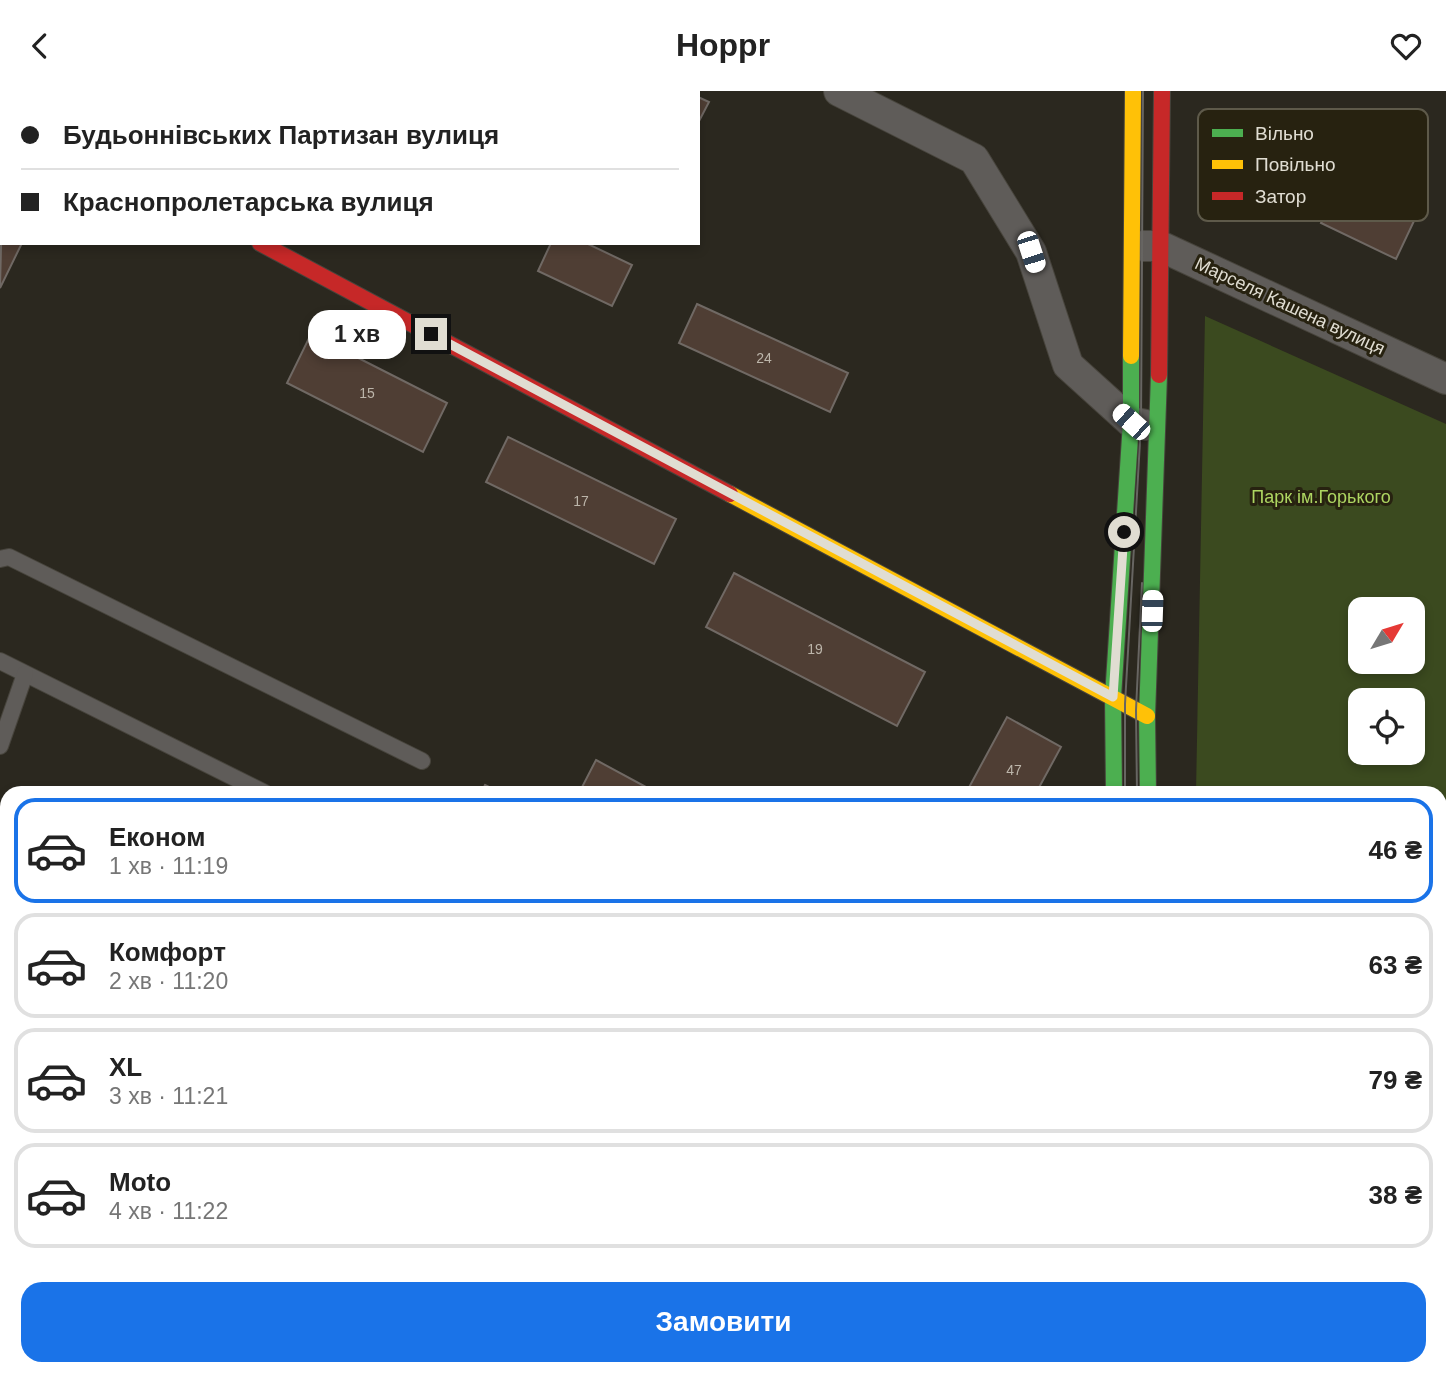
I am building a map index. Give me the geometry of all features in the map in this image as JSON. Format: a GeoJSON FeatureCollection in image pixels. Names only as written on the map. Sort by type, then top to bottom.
{"type":"FeatureCollection","features":[{"type":"Feature","properties":{"kind":"main road"},"geometry":{"type":"LineString","coordinates":[[1133,91],[1146,246],[1148,786]]}},
{"type":"Feature","properties":{"kind":"main road"},"geometry":{"type":"LineString","coordinates":[[1114,786],[1113,697],[1145,425],[1146,246],[1162,91]]}},
{"type":"Feature","properties":{"kind":"main road"},"geometry":{"type":"LineString","coordinates":[[264,245],[1147,716]]}},
{"type":"Feature","properties":{"kind":"street"},"geometry":{"type":"LineString","coordinates":[[839,91],[974,159],[1031,252],[1068,365],[1145,425]]}},
{"type":"Feature","properties":{"kind":"street","name":"Марселя Кашена вулиця"},"geometry":{"type":"LineString","coordinates":[[1146,246],[1446,379]]}},
{"type":"Feature","properties":{"kind":"lane"},"geometry":{"type":"LineString","coordinates":[[0,559],[9,557],[422,761]]}},
{"type":"Feature","properties":{"kind":"lane"},"geometry":{"type":"LineString","coordinates":[[0,661],[251,786]]}},
{"type":"Feature","properties":{"kind":"lane"},"geometry":{"type":"LineString","coordinates":[[0,746],[25,674]]}},
{"type":"Feature","properties":{"kind":"green space","name":"Парк iм.Горького"},"geometry":{"type":"Polygon","coordinates":[[[1205,316],[1446,424],[1446,786],[1196,786],[1205,316]]]}},
{"type":"Feature","properties":{"kind":"building"},"geometry":{"type":"Polygon","coordinates":[[[700,98],[709,102],[700,119],[700,98]]]}},
{"type":"Feature","properties":{"kind":"building"},"geometry":{"type":"Polygon","coordinates":[[[1322,221],[1414,221],[1396,259],[1321,223],[1322,221]]]}},
{"type":"Feature","properties":{"kind":"building"},"geometry":{"type":"Polygon","coordinates":[[[1,245],[21,245],[0,288],[1,245]]]}},
{"type":"Feature","properties":{"kind":"building"},"geometry":{"type":"Polygon","coordinates":[[[550,245],[590,245],[632,265],[612,306],[538,271],[550,245]]]}},
{"type":"Feature","properties":{"kind":"building"},"geometry":{"type":"Polygon","coordinates":[[[697,304],[848,373],[830,412],[679,343],[697,304]]]}},
{"type":"Feature","properties":{"kind":"building"},"geometry":{"type":"Polygon","coordinates":[[[311,334],[447,403],[423,452],[287,383],[311,334]]]}},
{"type":"Feature","properties":{"kind":"building"},"geometry":{"type":"Polygon","coordinates":[[[508,437],[676,519],[654,564],[486,482],[508,437]]]}},
{"type":"Feature","properties":{"kind":"building"},"geometry":{"type":"Polygon","coordinates":[[[734,573],[925,672],[897,726],[706,627],[734,573]]]}},
{"type":"Feature","properties":{"kind":"building"},"geometry":{"type":"Polygon","coordinates":[[[1007,717],[1061,747],[1040,786],[970,786],[1007,717]]]}},
{"type":"Feature","properties":{"kind":"building"},"geometry":{"type":"Polygon","coordinates":[[[596,760],[644,786],[583,786],[596,760]]]}},
{"type":"Feature","properties":{"kind":"tram line"},"geometry":{"type":"LineString","coordinates":[[1125,786],[1125,704],[1141,424],[1143,91]]}},
{"type":"Feature","properties":{"kind":"tram line"},"geometry":{"type":"LineString","coordinates":[[1137,786],[1136,710],[1142,583]]}},
{"type":"Feature","properties":{"kind":"traffic: fast"},"geometry":{"type":"LineString","coordinates":[[1114,786],[1113,697],[1131,422],[1131,356]]}},
{"type":"Feature","properties":{"kind":"traffic: fast"},"geometry":{"type":"LineString","coordinates":[[1148,786],[1147,716],[1159,375]]}},
{"type":"Feature","properties":{"kind":"traffic: slow"},"geometry":{"type":"LineString","coordinates":[[1131,356],[1133,91]]}},
{"type":"Feature","properties":{"kind":"traffic: slow"},"geometry":{"type":"LineString","coordinates":[[730,494],[1147,716]]}},
{"type":"Feature","properties":{"kind":"traffic: jam"},"geometry":{"type":"LineString","coordinates":[[1159,375],[1162,91]]}},
{"type":"Feature","properties":{"kind":"traffic: jam"},"geometry":{"type":"LineString","coordinates":[[264,245],[730,494]]}},
{"type":"Feature","properties":{"kind":"route"},"geometry":{"type":"LineString","coordinates":[[431,334],[1113,697],[1124,532]]}}]}
